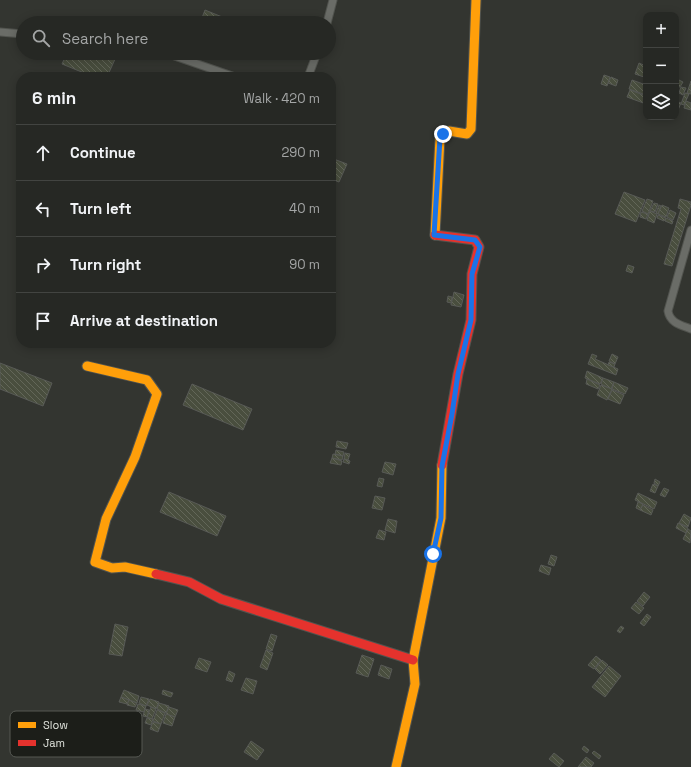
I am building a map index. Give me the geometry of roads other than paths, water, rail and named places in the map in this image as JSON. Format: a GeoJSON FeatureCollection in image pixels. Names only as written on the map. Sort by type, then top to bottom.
{"type":"FeatureCollection","features":[{"type":"Feature","properties":{"kind":"street"},"geometry":{"type":"LineString","coordinates":[[329,16],[334,0]]}},
{"type":"Feature","properties":{"kind":"street"},"geometry":{"type":"LineString","coordinates":[[396,767],[415,684],[413,660],[441,518],[442,466],[458,374],[471,320],[472,274],[480,247],[475,240],[434,235],[440,138],[449,131],[467,134],[471,129],[476,0]]}},
{"type":"Feature","properties":{"kind":"street"},"geometry":{"type":"LineString","coordinates":[[0,32],[16,33]]}},
{"type":"Feature","properties":{"kind":"street"},"geometry":{"type":"LineString","coordinates":[[186,60],[221,72]]}},
{"type":"Feature","properties":{"kind":"street"},"geometry":{"type":"LineString","coordinates":[[310,72],[314,60]]}},
{"type":"Feature","properties":{"kind":"street"},"geometry":{"type":"LineString","coordinates":[[691,230],[668,311],[673,322],[691,329]]}},
{"type":"Feature","properties":{"kind":"street"},"geometry":{"type":"LineString","coordinates":[[87,366],[147,380],[157,394],[135,457],[106,519],[95,562],[112,568],[125,567],[189,582],[221,600],[300,623],[413,660]]}}]}
